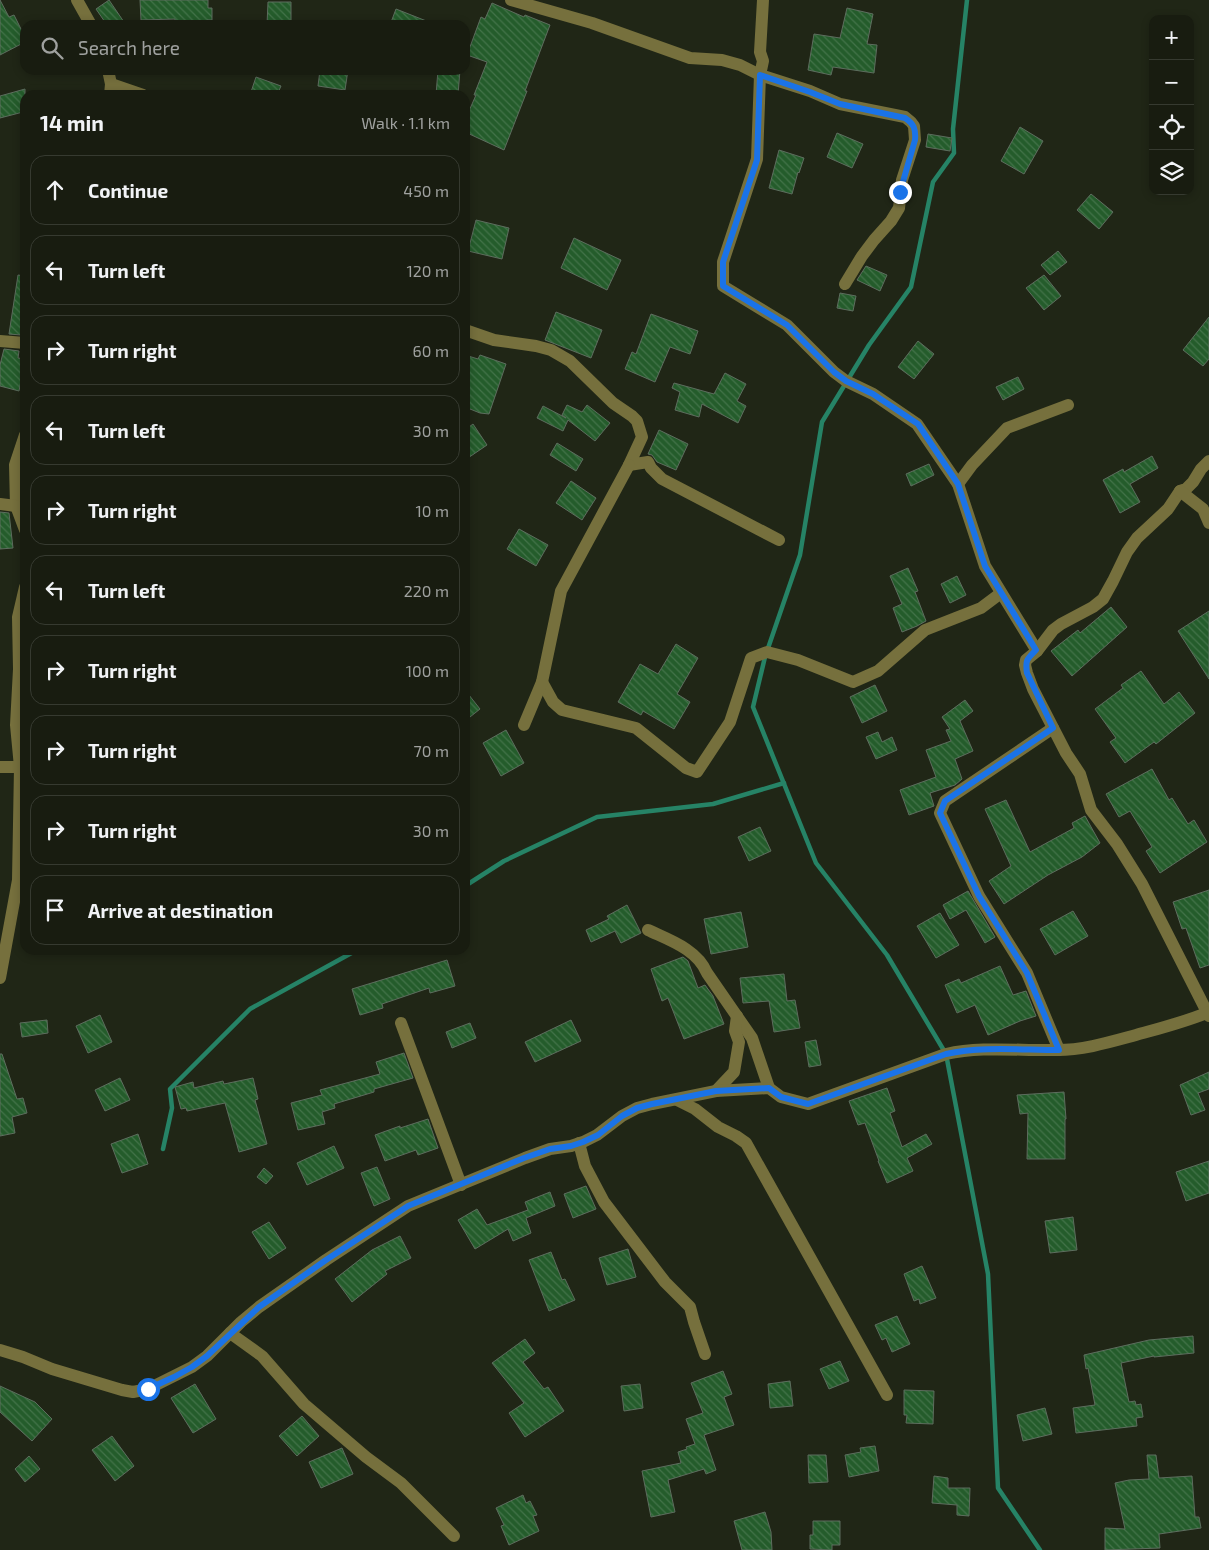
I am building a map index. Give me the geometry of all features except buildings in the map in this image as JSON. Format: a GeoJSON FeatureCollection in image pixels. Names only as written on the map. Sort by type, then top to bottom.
{"type":"FeatureCollection","features":[{"type":"Feature","properties":{"kind":"street"},"geometry":{"type":"LineString","coordinates":[[78,0],[88,20]]}},
{"type":"Feature","properties":{"kind":"street"},"geometry":{"type":"LineString","coordinates":[[511,0],[592,22],[690,58],[722,60],[740,65],[760,75],[840,104],[905,118],[911,122],[914,126],[915,140],[902,180],[898,208],[891,221],[862,256],[845,284]]}},
{"type":"Feature","properties":{"kind":"street"},"geometry":{"type":"LineString","coordinates":[[763,0],[760,52],[763,61],[760,75],[757,160],[723,262],[723,286],[787,325],[834,372],[846,381],[873,394],[918,424],[958,484],[985,566],[1036,650]]}},
{"type":"Feature","properties":{"kind":"street"},"geometry":{"type":"LineString","coordinates":[[108,75],[110,90]]}},
{"type":"Feature","properties":{"kind":"street"},"geometry":{"type":"LineString","coordinates":[[470,332],[494,340],[551,350],[570,361],[613,402],[637,421],[642,436],[629,465],[561,591],[542,682],[524,725]]}},
{"type":"Feature","properties":{"kind":"street"},"geometry":{"type":"LineString","coordinates":[[0,341],[20,343]]}},
{"type":"Feature","properties":{"kind":"street"},"geometry":{"type":"LineString","coordinates":[[958,484],[972,465],[1007,428],[1068,405]]}},
{"type":"Feature","properties":{"kind":"street"},"geometry":{"type":"LineString","coordinates":[[20,450],[15,465],[16,506],[20,517]]}},
{"type":"Feature","properties":{"kind":"street"},"geometry":{"type":"LineString","coordinates":[[629,465],[648,462],[662,479],[779,540]]}},
{"type":"Feature","properties":{"kind":"street"},"geometry":{"type":"LineString","coordinates":[[648,930],[686,949],[703,963],[707,973],[752,1038],[769,1088],[781,1097],[808,1104],[946,1054],[984,1049],[1059,1050],[1099,1045],[1186,1022],[1208,1014],[1142,884],[1117,844],[1091,810],[1080,774],[1053,728],[1025,665],[1026,660],[1053,630],[1103,600],[1127,552],[1137,538],[1168,509],[1180,491],[1186,489],[1193,482],[1201,469],[1209,462]]}},
{"type":"Feature","properties":{"kind":"street"},"geometry":{"type":"LineString","coordinates":[[1180,491],[1203,509],[1209,523]]}},
{"type":"Feature","properties":{"kind":"street"},"geometry":{"type":"LineString","coordinates":[[0,504],[16,506]]}},
{"type":"Feature","properties":{"kind":"street"},"geometry":{"type":"LineString","coordinates":[[542,682],[553,702],[562,710],[636,728],[686,768],[697,772],[730,722],[751,658],[767,652],[798,660],[853,682],[878,671],[925,630],[981,608],[1001,593]]}},
{"type":"Feature","properties":{"kind":"street"},"geometry":{"type":"LineString","coordinates":[[20,608],[18,617],[20,643]]}},
{"type":"Feature","properties":{"kind":"street"},"geometry":{"type":"LineString","coordinates":[[0,978],[18,880],[20,767],[16,725],[20,688]]}},
{"type":"Feature","properties":{"kind":"street"},"geometry":{"type":"LineString","coordinates":[[1053,728],[945,801],[940,813],[979,896],[1027,973],[1059,1050]]}},
{"type":"Feature","properties":{"kind":"street"},"geometry":{"type":"LineString","coordinates":[[0,767],[20,767]]}},
{"type":"Feature","properties":{"kind":"street"},"geometry":{"type":"LineString","coordinates":[[716,1091],[734,1072],[738,1042],[735,1031],[737,1016]]}},
{"type":"Feature","properties":{"kind":"street"},"geometry":{"type":"LineString","coordinates":[[401,1023],[461,1185]]}},
{"type":"Feature","properties":{"kind":"street"},"geometry":{"type":"LineString","coordinates":[[0,1350],[52,1369],[122,1390],[140,1392],[192,1367],[207,1356],[259,1307],[275,1295],[408,1206],[550,1149],[579,1143],[598,1135],[622,1116],[637,1108],[716,1091],[769,1088]]}},
{"type":"Feature","properties":{"kind":"street"},"geometry":{"type":"LineString","coordinates":[[677,1100],[696,1109],[718,1127],[746,1143],[887,1395]]}},
{"type":"Feature","properties":{"kind":"street"},"geometry":{"type":"LineString","coordinates":[[579,1143],[585,1166],[604,1202],[665,1282],[690,1308],[705,1354]]}},
{"type":"Feature","properties":{"kind":"street"},"geometry":{"type":"LineString","coordinates":[[230,1334],[262,1356],[304,1404],[366,1457],[401,1483],[454,1536]]}},
{"type":"Feature","properties":{"kind":"waterway"},"geometry":{"type":"LineString","coordinates":[[967,0],[953,129],[954,153],[933,182],[911,287],[869,345],[822,422],[800,555],[765,657],[753,707],[816,863],[887,955],[946,1054],[988,1274],[998,1488],[1040,1550]]}},
{"type":"Feature","properties":{"kind":"waterway"},"geometry":{"type":"LineString","coordinates":[[470,883],[504,861],[597,817],[713,804],[784,783]]}},
{"type":"Feature","properties":{"kind":"waterway"},"geometry":{"type":"LineString","coordinates":[[163,1149],[172,1108],[170,1089],[250,1009],[348,955]]}},
{"type":"Feature","properties":{"kind":"route"},"geometry":{"type":"LineString","coordinates":[[148,1389],[192,1367],[207,1356],[259,1307],[386,1219],[408,1206],[524,1158],[550,1149],[583,1142],[598,1135],[622,1116],[637,1108],[716,1091],[769,1088],[781,1097],[808,1104],[946,1054],[984,1049],[1059,1050],[1027,973],[979,896],[940,813],[945,801],[1053,728],[1033,689],[1025,665],[1026,660],[1036,650],[985,566],[958,484],[918,424],[873,394],[846,381],[834,372],[787,325],[723,286],[723,262],[757,160],[760,75],[840,104],[905,118],[911,122],[916,132],[915,140],[900,192]]}}]}
